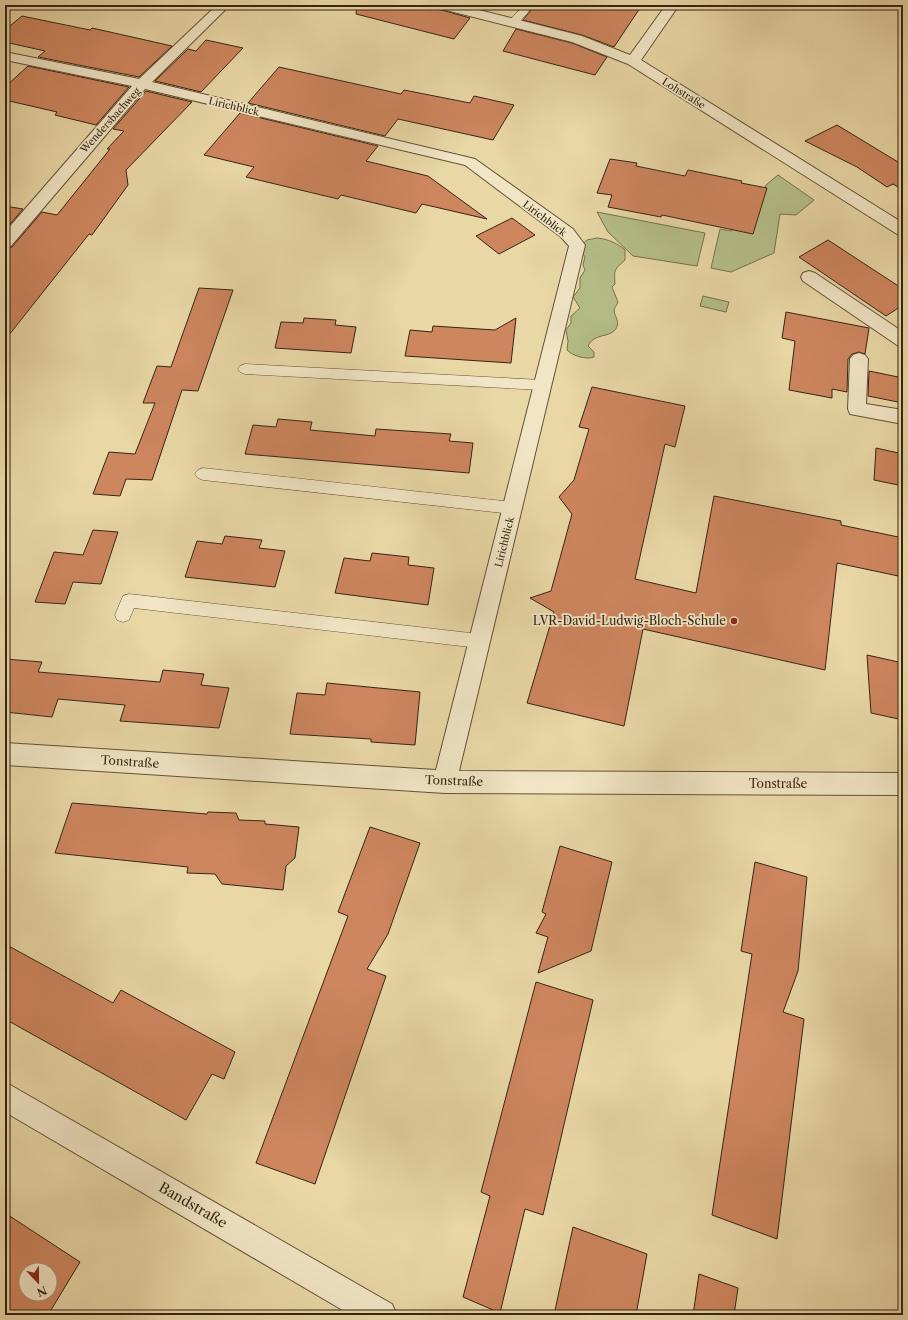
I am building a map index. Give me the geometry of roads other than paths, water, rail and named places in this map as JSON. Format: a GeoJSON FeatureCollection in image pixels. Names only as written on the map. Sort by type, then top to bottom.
{"type":"FeatureCollection","features":[{"type":"Feature","properties":{"kind":"street","name":"Wendersbachweg"},"geometry":{"type":"LineString","coordinates":[[5,242],[142,84],[224,5]]}},
{"type":"Feature","properties":{"kind":"street","name":"Lohstraße"},"geometry":{"type":"LineString","coordinates":[[443,5],[577,38],[633,61],[903,230]]}},
{"type":"Feature","properties":{"kind":"street"},"geometry":{"type":"LineString","coordinates":[[633,61],[673,5]]}},
{"type":"Feature","properties":{"kind":"street","name":"Lirichblick"},"geometry":{"type":"LineString","coordinates":[[5,56],[142,84],[470,162],[567,233],[577,245],[445,782]]}},
{"type":"Feature","properties":{"kind":"street"},"geometry":{"type":"LineString","coordinates":[[809,277],[903,341]]}},
{"type":"Feature","properties":{"kind":"street"},"geometry":{"type":"LineString","coordinates":[[859,359],[857,409],[903,417]]}},
{"type":"Feature","properties":{"kind":"street","name":"Tonstraße"},"geometry":{"type":"LineString","coordinates":[[5,754],[445,782],[903,784]]}},
{"type":"Feature","properties":{"kind":"street","name":"Bandstraße"},"geometry":{"type":"LineString","coordinates":[[5,1096],[381,1315]]}},
{"type":"Feature","properties":{"kind":"lane"},"geometry":{"type":"LineString","coordinates":[[513,22],[529,5]]}},
{"type":"Feature","properties":{"kind":"lane"},"geometry":{"type":"LineString","coordinates":[[245,369],[542,385]]}},
{"type":"Feature","properties":{"kind":"lane"},"geometry":{"type":"LineString","coordinates":[[203,474],[512,508]]}},
{"type":"Feature","properties":{"kind":"lane"},"geometry":{"type":"LineString","coordinates":[[123,615],[129,601],[479,641]]}},
{"type":"Feature","properties":{"kind":"place","name":"LVR-David-Ludwig-Bloch-Schule"},"geometry":{"type":"Point","coordinates":[734,621]}}]}
